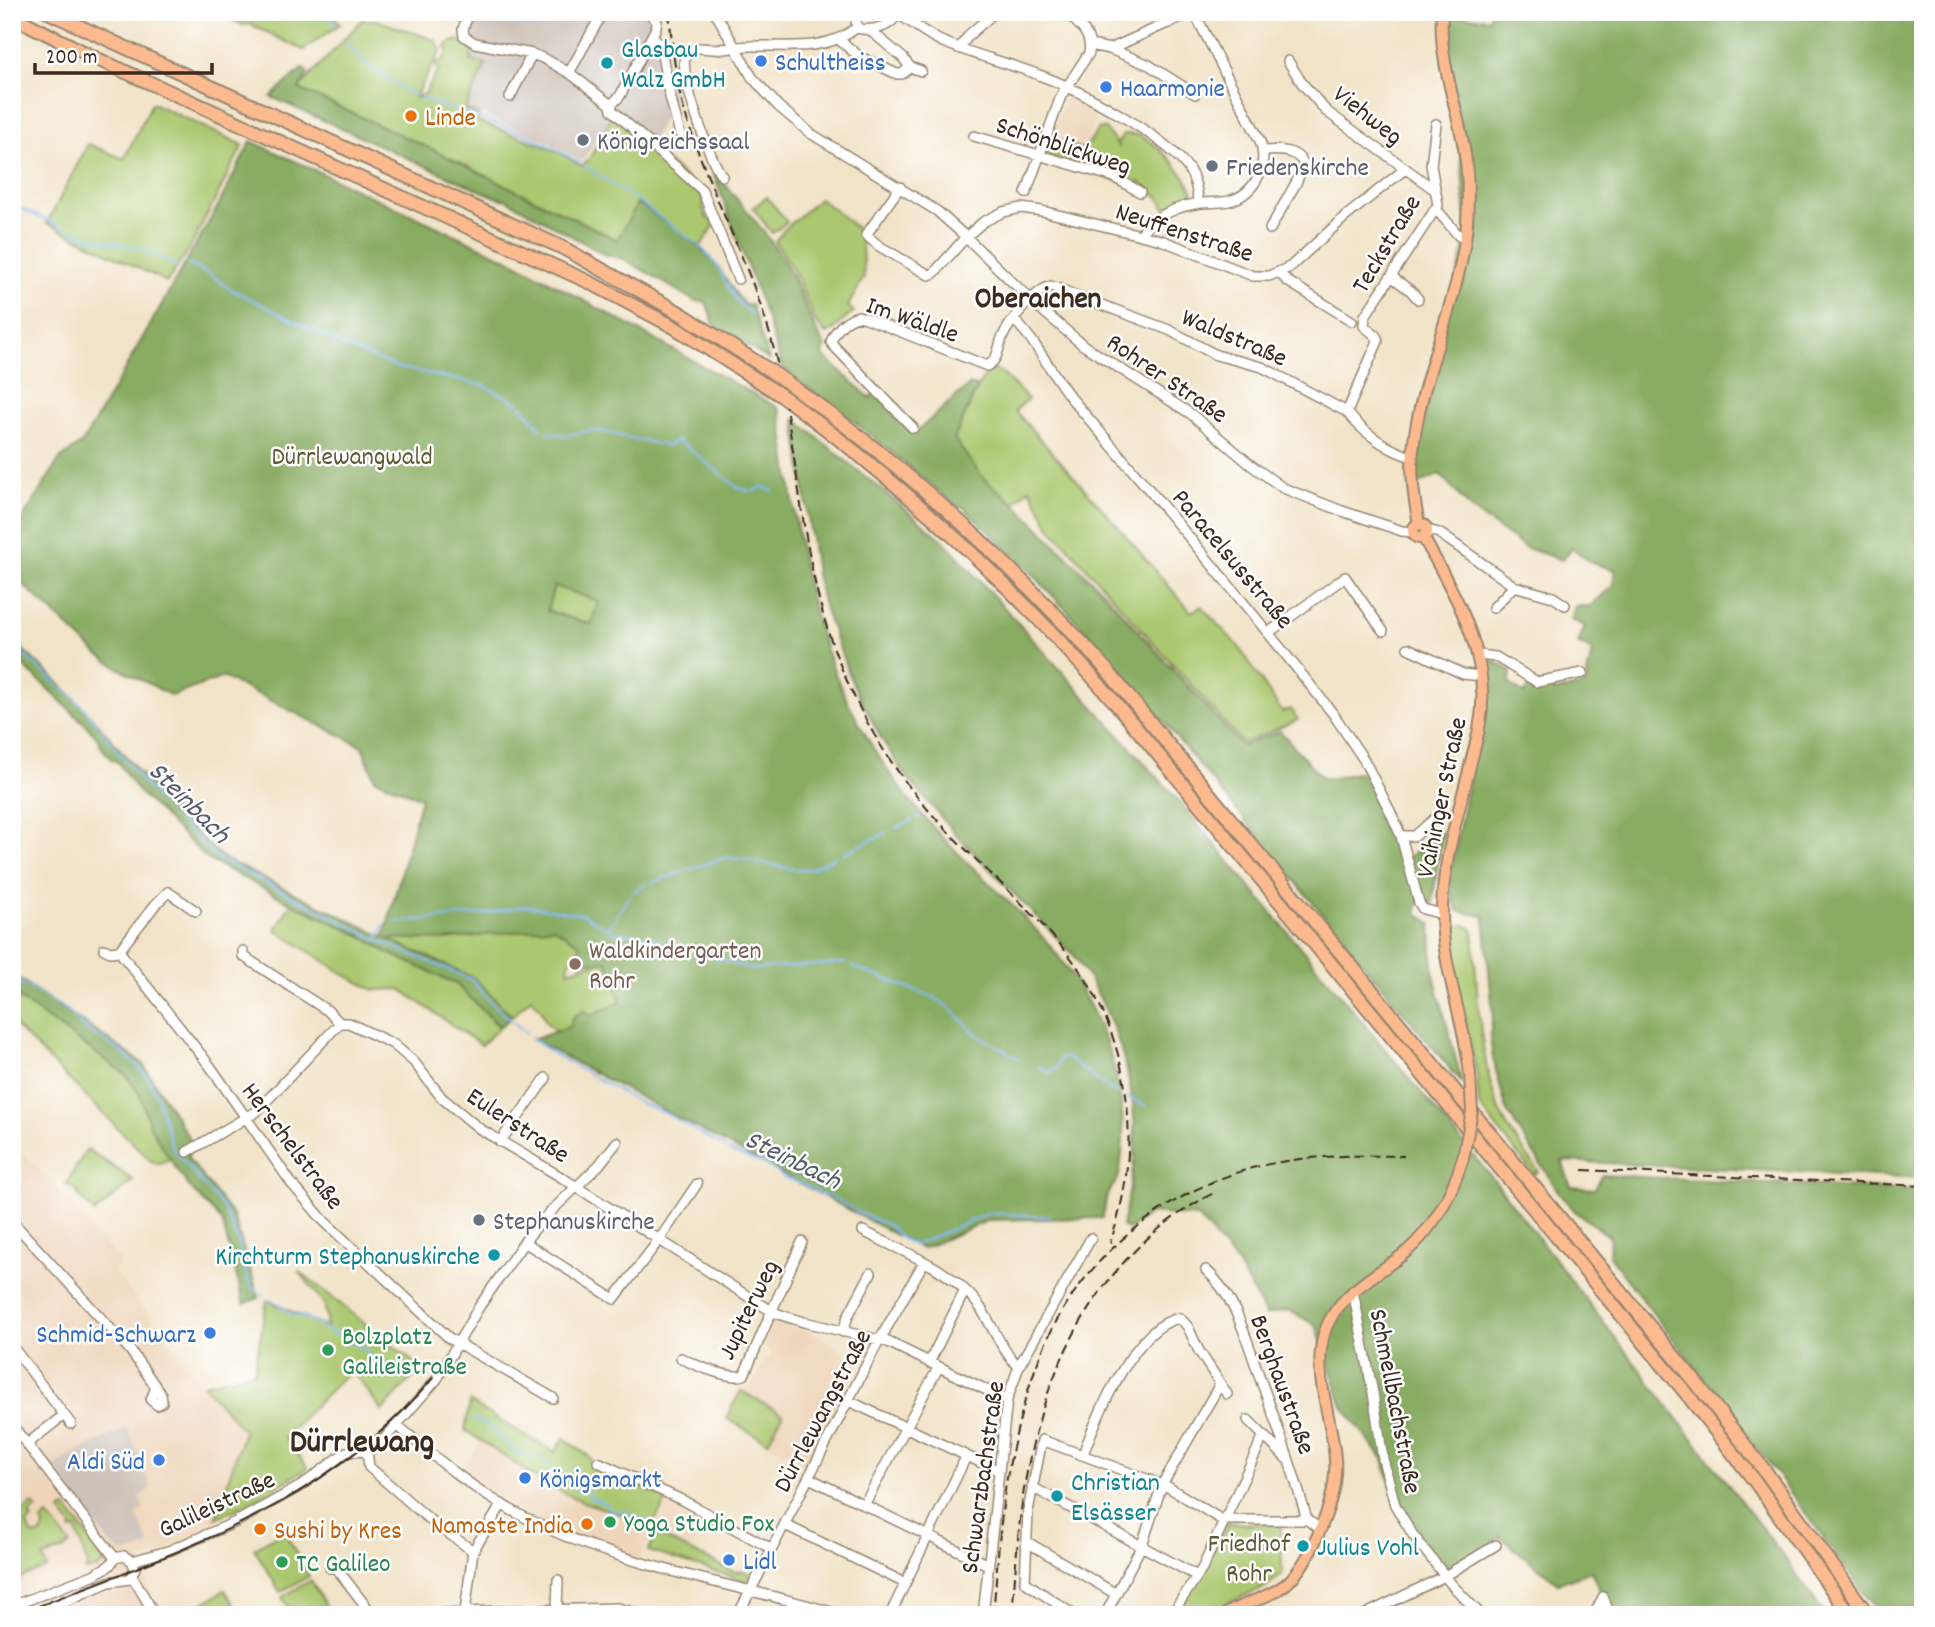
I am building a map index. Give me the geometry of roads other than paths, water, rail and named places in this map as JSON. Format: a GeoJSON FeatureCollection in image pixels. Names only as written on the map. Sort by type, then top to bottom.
{"type":"FeatureCollection","features":[{"type":"Feature","properties":{"kind":"highway"},"geometry":{"type":"LineString","coordinates":[[48,12],[563,248],[680,313],[772,372],[843,423],[939,502],[1031,589],[1099,661],[1698,1385],[1765,1471],[1868,1615]]}},
{"type":"Feature","properties":{"kind":"highway"},"geometry":{"type":"LineString","coordinates":[[12,16],[95,58],[589,282],[684,332],[789,401],[887,477],[970,549],[1026,604],[1113,700],[1690,1398],[1754,1480],[1850,1615]]}},
{"type":"Feature","properties":{"kind":"main road","name":"Vaihinger Straße"},"geometry":{"type":"LineString","coordinates":[[1224,1615],[1285,1584],[1303,1564],[1321,1529],[1332,1495],[1335,1471],[1321,1373],[1322,1344],[1331,1319],[1353,1291],[1425,1233],[1449,1197],[1463,1158],[1472,1111],[1466,1047],[1446,964],[1442,914],[1448,855],[1480,726],[1481,676],[1478,654],[1467,625],[1421,531],[1414,498],[1412,457],[1465,239],[1468,186],[1465,155],[1443,54],[1442,12]]}},
{"type":"Feature","properties":{"kind":"street"},"geometry":{"type":"LineString","coordinates":[[470,12],[463,32],[467,39],[532,54],[569,73],[611,105],[612,110],[702,190],[738,279]]}},
{"type":"Feature","properties":{"kind":"street"},"geometry":{"type":"LineString","coordinates":[[569,73],[603,12]]}},
{"type":"Feature","properties":{"kind":"street"},"geometry":{"type":"LineString","coordinates":[[611,105],[620,96],[653,36],[656,22],[649,12]]}},
{"type":"Feature","properties":{"kind":"street","name":"Rohrer Straße"},"geometry":{"type":"LineString","coordinates":[[715,12],[759,85],[792,119],[810,133],[937,211],[1083,345],[1191,414],[1251,466],[1283,488],[1342,511],[1421,531],[1440,533],[1514,586],[1553,597],[1565,605]]}},
{"type":"Feature","properties":{"kind":"street"},"geometry":{"type":"LineString","coordinates":[[856,28],[857,12]]}},
{"type":"Feature","properties":{"kind":"street"},"geometry":{"type":"LineString","coordinates":[[959,48],[995,12]]}},
{"type":"Feature","properties":{"kind":"street"},"geometry":{"type":"LineString","coordinates":[[1026,193],[1066,86],[1086,60],[1090,45],[1085,31],[1066,12]]}},
{"type":"Feature","properties":{"kind":"street"},"geometry":{"type":"LineString","coordinates":[[1157,12],[1170,23]]}},
{"type":"Feature","properties":{"kind":"street"},"geometry":{"type":"LineString","coordinates":[[1110,49],[1193,12],[1264,151],[1259,176],[1247,191],[1227,202],[1198,203],[1180,208],[1155,220],[1140,234]]}},
{"type":"Feature","properties":{"kind":"street"},"geometry":{"type":"LineString","coordinates":[[871,31],[894,20],[898,13],[930,36],[1066,86],[1133,124],[1182,161],[1197,186],[1198,203]]}},
{"type":"Feature","properties":{"kind":"street"},"geometry":{"type":"LineString","coordinates":[[722,176],[712,161],[691,98],[683,59],[695,48],[715,50],[735,47],[814,46],[838,39],[856,28],[871,31],[903,58],[909,67],[921,71]]}},
{"type":"Feature","properties":{"kind":"street"},"geometry":{"type":"LineString","coordinates":[[653,36],[660,48],[680,134]]}},
{"type":"Feature","properties":{"kind":"street"},"geometry":{"type":"LineString","coordinates":[[838,39],[860,57],[897,74],[902,74],[909,67]]}},
{"type":"Feature","properties":{"kind":"street"},"geometry":{"type":"LineString","coordinates":[[1090,45],[1110,49],[1149,65],[1195,94]]}},
{"type":"Feature","properties":{"kind":"street"},"geometry":{"type":"LineString","coordinates":[[510,97],[532,54]]}},
{"type":"Feature","properties":{"kind":"street","name":"Viehweg"},"geometry":{"type":"LineString","coordinates":[[1288,61],[1302,83],[1326,111],[1435,190]]}},
{"type":"Feature","properties":{"kind":"street","name":"Teckstraße"},"geometry":{"type":"LineString","coordinates":[[1347,412],[1378,341],[1376,335],[1364,326],[1363,321],[1436,209],[1438,197],[1431,164],[1436,124]]}},
{"type":"Feature","properties":{"kind":"street","name":"Schönblickweg"},"geometry":{"type":"LineString","coordinates":[[974,136],[1114,177],[1140,192]]}},
{"type":"Feature","properties":{"kind":"street"},"geometry":{"type":"LineString","coordinates":[[1264,151],[1286,151],[1300,158],[1304,164],[1270,229]]}},
{"type":"Feature","properties":{"kind":"street","name":"Neuffenstraße"},"geometry":{"type":"LineString","coordinates":[[900,187],[867,230],[867,237],[929,275],[934,273],[966,237],[992,216],[1021,208],[1140,234],[1170,243],[1252,276],[1269,276],[1290,267],[1345,217],[1405,169]]}},
{"type":"Feature","properties":{"kind":"street"},"geometry":{"type":"LineString","coordinates":[[1436,209],[1465,239]]}},
{"type":"Feature","properties":{"kind":"street"},"geometry":{"type":"LineString","coordinates":[[1280,273],[1287,281],[1352,321]]}},
{"type":"Feature","properties":{"kind":"street"},"geometry":{"type":"LineString","coordinates":[[1392,277],[1412,291],[1418,299]]}},
{"type":"Feature","properties":{"kind":"street","name":"Waldstraße"},"geometry":{"type":"LineString","coordinates":[[1030,299],[1044,288],[1059,288],[1169,330],[1216,355],[1262,367],[1347,412],[1375,437],[1412,457]]}},
{"type":"Feature","properties":{"kind":"street"},"geometry":{"type":"LineString","coordinates":[[1014,320],[1030,299]]}},
{"type":"Feature","properties":{"kind":"street","name":"Im Wäldle"},"geometry":{"type":"LineString","coordinates":[[913,428],[831,342],[834,334],[846,321],[858,316],[866,318],[990,366],[995,360],[1002,338],[1014,320]]}},
{"type":"Feature","properties":{"kind":"street","name":"Paracelsusstraße"},"geometry":{"type":"LineString","coordinates":[[1014,320],[1070,396],[1269,633],[1350,737],[1379,786],[1401,836],[1419,903],[1423,909],[1442,914]]}},
{"type":"Feature","properties":{"kind":"street"},"geometry":{"type":"LineString","coordinates":[[1269,633],[1345,577],[1383,631]]}},
{"type":"Feature","properties":{"kind":"street"},"geometry":{"type":"LineString","coordinates":[[1493,608],[1514,586]]}},
{"type":"Feature","properties":{"kind":"street"},"geometry":{"type":"LineString","coordinates":[[1408,648],[1463,674],[1481,676]]}},
{"type":"Feature","properties":{"kind":"street"},"geometry":{"type":"LineString","coordinates":[[1478,654],[1496,657],[1537,682],[1583,673]]}},
{"type":"Feature","properties":{"kind":"street"},"geometry":{"type":"LineString","coordinates":[[1401,836],[1415,836],[1440,814]]}},
{"type":"Feature","properties":{"kind":"street"},"geometry":{"type":"LineString","coordinates":[[104,949],[110,952],[119,951],[168,892],[196,911]]}},
{"type":"Feature","properties":{"kind":"street","name":"Herschelstraße"},"geometry":{"type":"LineString","coordinates":[[119,951],[209,1066],[292,1184],[324,1222],[431,1323],[458,1343],[554,1398]]}},
{"type":"Feature","properties":{"kind":"street","name":"Eulerstraße"},"geometry":{"type":"LineString","coordinates":[[243,951],[243,956],[328,1011],[340,1023],[349,1023],[400,1048],[442,1098],[480,1129],[772,1310],[804,1322],[880,1340],[1007,1400]]}},
{"type":"Feature","properties":{"kind":"street"},"geometry":{"type":"LineString","coordinates":[[187,1152],[247,1118],[263,1105],[340,1023]]}},
{"type":"Feature","properties":{"kind":"street"},"geometry":{"type":"LineString","coordinates":[[500,1142],[546,1078]]}},
{"type":"Feature","properties":{"kind":"street","name":"Galileistraße"},"geometry":{"type":"LineString","coordinates":[[132,1561],[171,1550],[236,1522],[301,1486],[346,1452],[367,1451],[377,1446],[437,1379],[479,1307],[524,1242],[543,1219],[599,1165],[617,1142]]}},
{"type":"Feature","properties":{"kind":"street"},"geometry":{"type":"LineString","coordinates":[[524,1242],[614,1298],[659,1240],[697,1184]]}},
{"type":"Feature","properties":{"kind":"street"},"geometry":{"type":"LineString","coordinates":[[12,1220],[131,1350],[156,1387]]}},
{"type":"Feature","properties":{"kind":"street"},"geometry":{"type":"LineString","coordinates":[[12,1239],[22,1231]]}},
{"type":"Feature","properties":{"kind":"street"},"geometry":{"type":"LineString","coordinates":[[863,1231],[940,1271],[965,1290],[978,1304],[1015,1364],[1019,1366]]}},
{"type":"Feature","properties":{"kind":"street","name":"Schwarzbachstraße"},"geometry":{"type":"LineString","coordinates":[[983,1615],[1007,1400],[1019,1366],[1091,1238]]}},
{"type":"Feature","properties":{"kind":"street","name":"Jupiterweg"},"geometry":{"type":"LineString","coordinates":[[681,1358],[693,1365],[741,1377],[802,1242]]}},
{"type":"Feature","properties":{"kind":"street","name":"Dürrlewangstraße"},"geometry":{"type":"LineString","coordinates":[[738,1615],[880,1340],[924,1262]]}},
{"type":"Feature","properties":{"kind":"street","name":"Berghaustraße"},"geometry":{"type":"LineString","coordinates":[[1206,1270],[1222,1286],[1234,1308],[1291,1463],[1307,1520]]}},
{"type":"Feature","properties":{"kind":"street"},"geometry":{"type":"LineString","coordinates":[[843,1332],[848,1316],[872,1273]]}},
{"type":"Feature","properties":{"kind":"street"},"geometry":{"type":"LineString","coordinates":[[864,1505],[905,1428],[965,1290]]}},
{"type":"Feature","properties":{"kind":"street","name":"Schmellbachstraße"},"geometry":{"type":"LineString","coordinates":[[1353,1291],[1390,1491],[1401,1517],[1445,1576],[1481,1615]]}},
{"type":"Feature","properties":{"kind":"street"},"geometry":{"type":"LineString","coordinates":[[1083,1454],[1094,1424],[1126,1365],[1154,1332],[1174,1319],[1180,1318],[1188,1327],[1199,1351],[1227,1394]]}},
{"type":"Feature","properties":{"kind":"street"},"geometry":{"type":"LineString","coordinates":[[12,1346],[71,1424]]}},
{"type":"Feature","properties":{"kind":"street"},"geometry":{"type":"LineString","coordinates":[[1105,1615],[1142,1545],[1162,1485],[1220,1384]]}},
{"type":"Feature","properties":{"kind":"street"},"geometry":{"type":"LineString","coordinates":[[849,1401],[999,1471]]}},
{"type":"Feature","properties":{"kind":"street"},"geometry":{"type":"LineString","coordinates":[[27,1444],[64,1415]]}},
{"type":"Feature","properties":{"kind":"street"},"geometry":{"type":"LineString","coordinates":[[1248,1420],[1291,1463]]}},
{"type":"Feature","properties":{"kind":"street"},"geometry":{"type":"LineString","coordinates":[[12,1425],[115,1558]]}},
{"type":"Feature","properties":{"kind":"street"},"geometry":{"type":"LineString","coordinates":[[397,1425],[457,1475],[502,1504],[566,1536],[606,1552],[677,1573],[841,1615]]}},
{"type":"Feature","properties":{"kind":"street"},"geometry":{"type":"LineString","coordinates":[[1171,1615],[1197,1576],[1263,1437]]}},
{"type":"Feature","properties":{"kind":"street"},"geometry":{"type":"LineString","coordinates":[[1074,1615],[1025,1582],[1032,1487],[1042,1440],[1162,1485],[1225,1520],[1307,1520],[1321,1529]]}},
{"type":"Feature","properties":{"kind":"street"},"geometry":{"type":"LineString","coordinates":[[367,1451],[369,1467],[430,1520],[473,1551]]}},
{"type":"Feature","properties":{"kind":"street"},"geometry":{"type":"LineString","coordinates":[[890,1615],[966,1457]]}},
{"type":"Feature","properties":{"kind":"street"},"geometry":{"type":"LineString","coordinates":[[598,1462],[682,1500],[772,1549]]}},
{"type":"Feature","properties":{"kind":"street"},"geometry":{"type":"LineString","coordinates":[[809,1478],[989,1564]]}},
{"type":"Feature","properties":{"kind":"street"},"geometry":{"type":"LineString","coordinates":[[1032,1487],[1197,1576]]}},
{"type":"Feature","properties":{"kind":"street"},"geometry":{"type":"LineString","coordinates":[[465,1612],[473,1551],[502,1504]]}},
{"type":"Feature","properties":{"kind":"street"},"geometry":{"type":"LineString","coordinates":[[785,1525],[905,1583]]}},
{"type":"Feature","properties":{"kind":"street"},"geometry":{"type":"LineString","coordinates":[[1027,1542],[1116,1594]]}},
{"type":"Feature","properties":{"kind":"street"},"geometry":{"type":"LineString","coordinates":[[1364,1615],[1445,1576],[1496,1545]]}},
{"type":"Feature","properties":{"kind":"street"},"geometry":{"type":"LineString","coordinates":[[14,1604],[109,1566],[115,1558],[124,1556],[132,1561],[135,1568],[130,1578]]}},
{"type":"Feature","properties":{"kind":"street"},"geometry":{"type":"LineString","coordinates":[[330,1568],[334,1565],[371,1613],[618,1608],[642,1615]]}},
{"type":"Feature","properties":{"kind":"street"},"geometry":{"type":"LineString","coordinates":[[109,1566],[110,1574],[116,1580]]}},
{"type":"Feature","properties":{"kind":"street"},"geometry":{"type":"LineString","coordinates":[[33,1615],[116,1580],[130,1578]]}},
{"type":"Feature","properties":{"kind":"street"},"geometry":{"type":"LineString","coordinates":[[130,1578],[155,1615]]}},
{"type":"Feature","properties":{"kind":"street"},"geometry":{"type":"LineString","coordinates":[[557,1609],[558,1580]]}},
{"type":"Feature","properties":{"kind":"street"},"geometry":{"type":"LineString","coordinates":[[1603,1597],[1610,1613],[1594,1614],[1603,1597]]}},
{"type":"Feature","properties":{"kind":"waterway"},"geometry":{"type":"LineString","coordinates":[[325,12],[335,25]]}},
{"type":"Feature","properties":{"kind":"waterway"},"geometry":{"type":"LineString","coordinates":[[345,40],[377,71],[415,95]]}},
{"type":"Feature","properties":{"kind":"waterway"},"geometry":{"type":"LineString","coordinates":[[420,98],[521,133],[578,162]]}},
{"type":"Feature","properties":{"kind":"waterway"},"geometry":{"type":"LineString","coordinates":[[583,165],[702,248],[716,264],[735,298],[751,315]]}},
{"type":"Feature","properties":{"kind":"waterway"},"geometry":{"type":"LineString","coordinates":[[12,205],[86,237],[142,249],[176,265]]}},
{"type":"Feature","properties":{"kind":"waterway"},"geometry":{"type":"LineString","coordinates":[[188,264],[211,275],[227,287],[346,347]]}},
{"type":"Feature","properties":{"kind":"waterway"},"geometry":{"type":"LineString","coordinates":[[351,349],[396,367],[483,385],[519,403],[540,428]]}},
{"type":"Feature","properties":{"kind":"waterway"},"geometry":{"type":"LineString","coordinates":[[548,433],[567,435],[594,430],[667,446],[678,440],[737,487],[749,491]]}},
{"type":"Feature","properties":{"kind":"waterway"},"geometry":{"type":"LineString","coordinates":[[754,491],[762,487],[773,491]]}},
{"type":"Feature","properties":{"kind":"waterway","name":"Steinbach"},"geometry":{"type":"LineString","coordinates":[[12,644],[83,707],[144,784],[218,858],[377,940],[471,979],[492,1003],[526,1033]]}},
{"type":"Feature","properties":{"kind":"waterway"},"geometry":{"type":"LineString","coordinates":[[896,828],[912,820]]}},
{"type":"Feature","properties":{"kind":"waterway"},"geometry":{"type":"LineString","coordinates":[[844,853],[886,833]]}},
{"type":"Feature","properties":{"kind":"waterway"},"geometry":{"type":"LineString","coordinates":[[652,882],[727,857],[793,869],[811,869],[835,857]]}},
{"type":"Feature","properties":{"kind":"waterway"},"geometry":{"type":"LineString","coordinates":[[633,892],[645,884]]}},
{"type":"Feature","properties":{"kind":"waterway"},"geometry":{"type":"LineString","coordinates":[[608,929],[630,895]]}},
{"type":"Feature","properties":{"kind":"waterway","name":"Steinbach"},"geometry":{"type":"LineString","coordinates":[[396,922],[484,914],[525,906],[583,914],[615,933],[633,934]]}},
{"type":"Feature","properties":{"kind":"waterway","name":"Steinbach"},"geometry":{"type":"LineString","coordinates":[[377,939],[385,924]]}},
{"type":"Feature","properties":{"kind":"waterway","name":"Steinbach"},"geometry":{"type":"LineString","coordinates":[[639,935],[661,940]]}},
{"type":"Feature","properties":{"kind":"waterway","name":"Steinbach"},"geometry":{"type":"LineString","coordinates":[[669,942],[751,969],[845,963]]}},
{"type":"Feature","properties":{"kind":"waterway","name":"Steinbach"},"geometry":{"type":"LineString","coordinates":[[853,967],[936,998],[976,1034],[1018,1058]]}},
{"type":"Feature","properties":{"kind":"waterway"},"geometry":{"type":"LineString","coordinates":[[12,977],[67,1010],[87,1030],[117,1048],[148,1078],[157,1096],[173,1149],[223,1207],[240,1245],[242,1263],[252,1288],[264,1295]]}},
{"type":"Feature","properties":{"kind":"waterway","name":"Steinbach"},"geometry":{"type":"LineString","coordinates":[[531,1037],[550,1052],[642,1104],[665,1113],[734,1153],[764,1164],[785,1178],[832,1197],[858,1213],[888,1225],[901,1238],[914,1245],[989,1213],[1051,1217]]}},
{"type":"Feature","properties":{"kind":"waterway","name":"Steinbach"},"geometry":{"type":"LineString","coordinates":[[1039,1067],[1049,1072],[1057,1068],[1060,1059],[1067,1057],[1105,1086]]}},
{"type":"Feature","properties":{"kind":"waterway","name":"Steinbach"},"geometry":{"type":"LineString","coordinates":[[1108,1088],[1119,1094]]}},
{"type":"Feature","properties":{"kind":"waterway","name":"Steinbach"},"geometry":{"type":"LineString","coordinates":[[1127,1097],[1146,1106]]}},
{"type":"Feature","properties":{"kind":"waterway"},"geometry":{"type":"LineString","coordinates":[[267,1300],[278,1303],[292,1316],[302,1316],[366,1350],[372,1358],[384,1363],[392,1373],[404,1376]]}},
{"type":"Feature","properties":{"kind":"waterway"},"geometry":{"type":"LineString","coordinates":[[473,1419],[485,1424],[516,1453],[534,1458]]}},
{"type":"Feature","properties":{"kind":"waterway"},"geometry":{"type":"LineString","coordinates":[[539,1461],[553,1477],[568,1482],[577,1490],[586,1491]]}},
{"type":"Feature","properties":{"kind":"waterway"},"geometry":{"type":"LineString","coordinates":[[589,1491],[590,1498],[604,1503],[613,1512],[626,1510],[637,1518],[653,1522]]}},
{"type":"Feature","properties":{"kind":"tram line"},"geometry":{"type":"LineString","coordinates":[[16,1615],[187,1548],[293,1495],[342,1463],[389,1424],[433,1378]]}},
{"type":"Feature","properties":{"kind":"railway"},"geometry":{"type":"LineString","coordinates":[[669,12],[683,106],[704,166],[752,282],[772,342],[782,384],[817,593],[844,674],[871,729],[904,780],[947,830],[1051,934],[1089,985],[1106,1019],[1126,1092],[1128,1130],[1127,1169],[1121,1206],[1110,1243]]}},
{"type":"Feature","properties":{"kind":"railway"},"geometry":{"type":"LineString","coordinates":[[993,1615],[1004,1496],[1025,1399],[1054,1325],[1081,1283],[1101,1260],[1123,1239],[1172,1202],[1227,1176],[1274,1163],[1311,1158],[1404,1156]]}},
{"type":"Feature","properties":{"kind":"railway"},"geometry":{"type":"LineString","coordinates":[[1583,1170],[1923,1186]]}},
{"type":"Feature","properties":{"kind":"railway"},"geometry":{"type":"LineString","coordinates":[[1012,1615],[1019,1525],[1027,1472],[1050,1387],[1067,1347],[1088,1309],[1114,1274],[1143,1242],[1177,1215],[1216,1192]]}},
{"type":"Feature","properties":{"kind":"place","name":"Schultheiss"},"geometry":{"type":"Point","coordinates":[761,61]}},
{"type":"Feature","properties":{"kind":"place","name":"Glasbau Walz GmbH"},"geometry":{"type":"Point","coordinates":[607,63]}},
{"type":"Feature","properties":{"kind":"place","name":"Haarmonie"},"geometry":{"type":"Point","coordinates":[1106,87]}},
{"type":"Feature","properties":{"kind":"place","name":"Linde"},"geometry":{"type":"Point","coordinates":[411,116]}},
{"type":"Feature","properties":{"kind":"place","name":"Königreichssaal"},"geometry":{"type":"Point","coordinates":[583,140]}},
{"type":"Feature","properties":{"kind":"place","name":"Friedenskirche"},"geometry":{"type":"Point","coordinates":[1212,166]}},
{"type":"Feature","properties":{"kind":"place","name":"Waldkindergarten Rohr"},"geometry":{"type":"Point","coordinates":[575,964]}},
{"type":"Feature","properties":{"kind":"place","name":"Stephanuskirche"},"geometry":{"type":"Point","coordinates":[479,1220]}},
{"type":"Feature","properties":{"kind":"place","name":"Kirchturm Stephanuskirche"},"geometry":{"type":"Point","coordinates":[494,1255]}},
{"type":"Feature","properties":{"kind":"place","name":"Schmid-Schwarz"},"geometry":{"type":"Point","coordinates":[210,1333]}},
{"type":"Feature","properties":{"kind":"place","name":"Bolzplatz Galileistraße"},"geometry":{"type":"Point","coordinates":[328,1350]}},
{"type":"Feature","properties":{"kind":"place","name":"Aldi Süd"},"geometry":{"type":"Point","coordinates":[159,1460]}},
{"type":"Feature","properties":{"kind":"place","name":"Königsmarkt"},"geometry":{"type":"Point","coordinates":[525,1478]}},
{"type":"Feature","properties":{"kind":"place","name":"Christian Elsässer"},"geometry":{"type":"Point","coordinates":[1057,1496]}},
{"type":"Feature","properties":{"kind":"place","name":"Yoga Studio Fox"},"geometry":{"type":"Point","coordinates":[610,1522]}},
{"type":"Feature","properties":{"kind":"place","name":"Namaste India"},"geometry":{"type":"Point","coordinates":[587,1524]}},
{"type":"Feature","properties":{"kind":"place","name":"Sushi by Kres"},"geometry":{"type":"Point","coordinates":[260,1529]}},
{"type":"Feature","properties":{"kind":"place","name":"Julius Vohl"},"geometry":{"type":"Point","coordinates":[1303,1546]}},
{"type":"Feature","properties":{"kind":"place","name":"Lidl"},"geometry":{"type":"Point","coordinates":[729,1560]}},
{"type":"Feature","properties":{"kind":"place","name":"TC Galileo"},"geometry":{"type":"Point","coordinates":[282,1562]}},
{"type":"Feature","properties":{"kind":"district","name":"Oberaichen"},"geometry":{"type":"Point","coordinates":[1038,297]}},
{"type":"Feature","properties":{"kind":"district","name":"Dürrlewang"},"geometry":{"type":"Point","coordinates":[362,1439]}},
{"type":"Feature","properties":{"kind":"park label","name":"Dürrlewangwald"},"geometry":{"type":"Point","coordinates":[352,455]}},
{"type":"Feature","properties":{"kind":"park label","name":"Friedhof Rohr"},"geometry":{"type":"Point","coordinates":[1249,1557]}}]}
